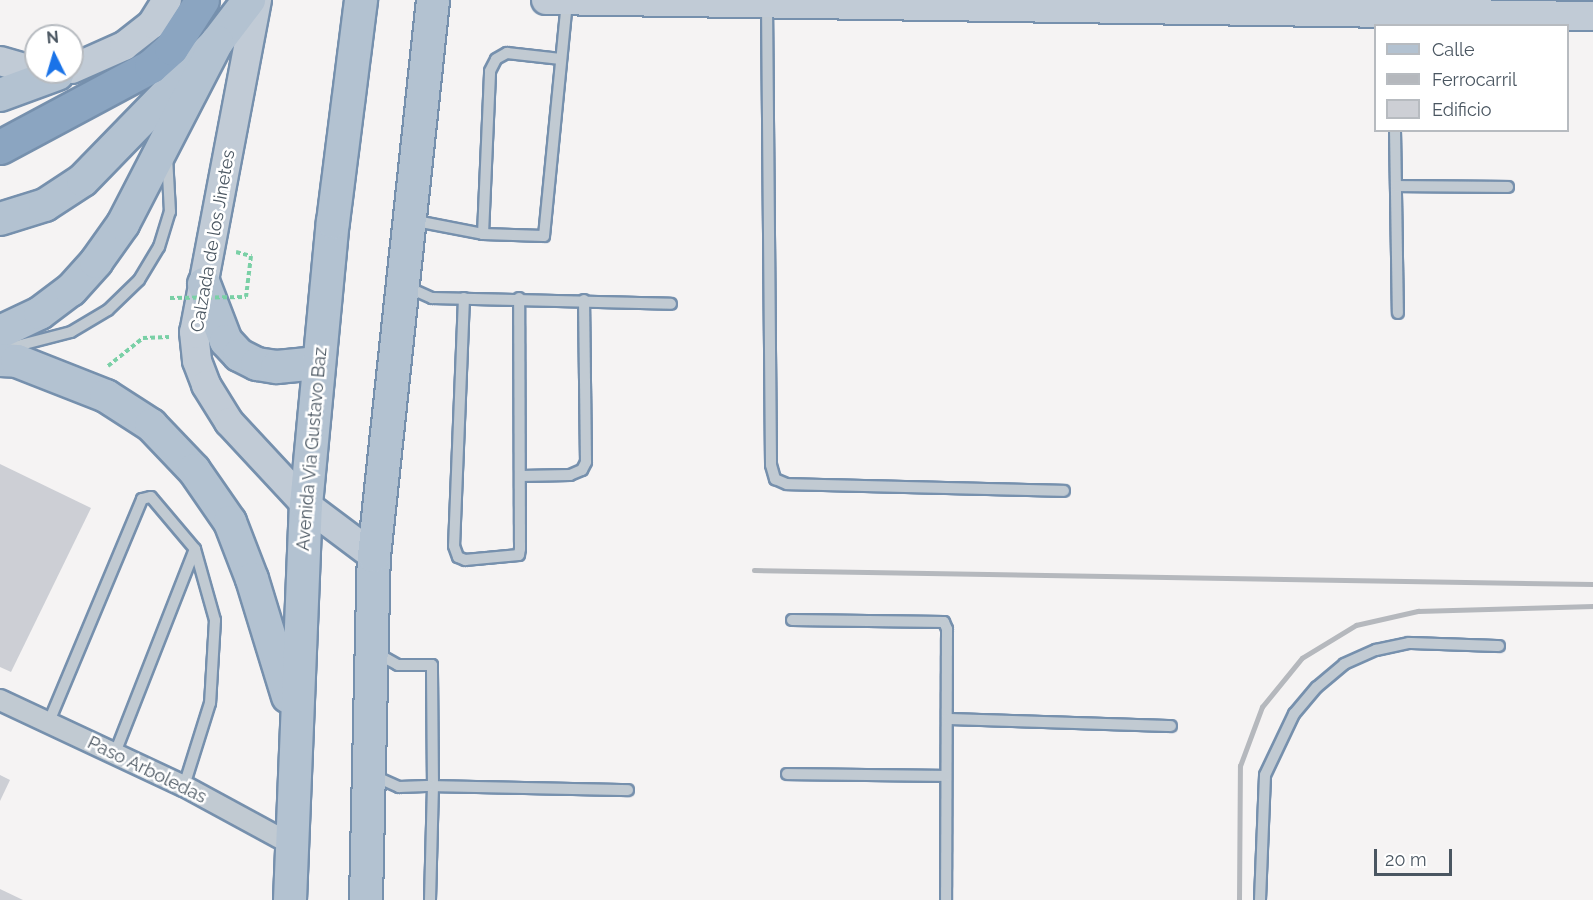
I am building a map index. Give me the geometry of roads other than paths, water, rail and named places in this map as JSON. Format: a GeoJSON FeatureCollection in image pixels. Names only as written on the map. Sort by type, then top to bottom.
{"type":"FeatureCollection","features":[{"type":"Feature","properties":{"kind":"highway"},"geometry":{"type":"LineString","coordinates":[[0,147],[151,66],[182,34],[202,0]]}},
{"type":"Feature","properties":{"kind":"main road"},"geometry":{"type":"LineString","coordinates":[[0,219],[45,204],[84,180],[217,42],[249,0]]}},
{"type":"Feature","properties":{"kind":"main road","name":"Avenida Via Gustavo Baz"},"geometry":{"type":"LineString","coordinates":[[290,900],[295,719],[306,505],[318,363],[361,0]]}},
{"type":"Feature","properties":{"kind":"main road"},"geometry":{"type":"LineString","coordinates":[[366,900],[374,556],[433,0]]}},
{"type":"Feature","properties":{"kind":"main road"},"geometry":{"type":"LineString","coordinates":[[0,332],[40,313],[71,290],[90,269],[123,224],[217,42]]}},
{"type":"Feature","properties":{"kind":"main road"},"geometry":{"type":"LineString","coordinates":[[0,95],[25,84]]}},
{"type":"Feature","properties":{"kind":"main road"},"geometry":{"type":"LineString","coordinates":[[204,284],[226,341],[239,355],[257,364],[277,367],[318,363]]}},
{"type":"Feature","properties":{"kind":"main road"},"geometry":{"type":"LineString","coordinates":[[0,360],[17,361],[106,396],[151,425],[194,470],[230,522],[252,579],[295,719]]}},
{"type":"Feature","properties":{"kind":"street"},"geometry":{"type":"LineString","coordinates":[[84,60],[124,46],[152,24],[167,0]]}},
{"type":"Feature","properties":{"kind":"street","name":"Calzada de los Jinetes"},"geometry":{"type":"LineString","coordinates":[[257,0],[194,332],[197,361],[206,385],[229,422],[306,505],[374,556]]}},
{"type":"Feature","properties":{"kind":"street"},"geometry":{"type":"LineString","coordinates":[[552,0],[767,3],[1126,3],[1394,20],[1593,16]]}},
{"type":"Feature","properties":{"kind":"street"},"geometry":{"type":"LineString","coordinates":[[0,61],[24,65]]}},
{"type":"Feature","properties":{"kind":"street","name":"Paso Arboledas"},"geometry":{"type":"LineString","coordinates":[[0,700],[183,786],[291,844]]}},
{"type":"Feature","properties":{"kind":"lane"},"geometry":{"type":"LineString","coordinates":[[409,220],[483,234],[544,236],[561,59],[552,0]]}},
{"type":"Feature","properties":{"kind":"lane"},"geometry":{"type":"LineString","coordinates":[[767,3],[771,465],[775,479],[787,484],[1064,491]]}},
{"type":"Feature","properties":{"kind":"lane"},"geometry":{"type":"LineString","coordinates":[[483,234],[490,71],[496,59],[507,53],[561,59]]}},
{"type":"Feature","properties":{"kind":"lane"},"geometry":{"type":"LineString","coordinates":[[1395,132],[1398,313]]}},
{"type":"Feature","properties":{"kind":"lane"},"geometry":{"type":"LineString","coordinates":[[0,349],[30,346],[71,332],[108,310],[139,280],[159,247],[170,212],[172,188],[165,145]]}},
{"type":"Feature","properties":{"kind":"lane"},"geometry":{"type":"LineString","coordinates":[[1396,186],[1508,187]]}},
{"type":"Feature","properties":{"kind":"lane"},"geometry":{"type":"LineString","coordinates":[[402,284],[432,298],[519,298],[670,304]]}},
{"type":"Feature","properties":{"kind":"lane"},"geometry":{"type":"LineString","coordinates":[[464,298],[454,546],[458,557],[465,560],[519,555],[521,476],[519,298]]}},
{"type":"Feature","properties":{"kind":"lane"},"geometry":{"type":"LineString","coordinates":[[521,476],[570,475],[582,471],[586,462],[584,300]]}},
{"type":"Feature","properties":{"kind":"lane"},"geometry":{"type":"LineString","coordinates":[[48,724],[142,499],[150,497],[195,549],[215,620],[215,660],[210,702],[183,786]]}},
{"type":"Feature","properties":{"kind":"lane"},"geometry":{"type":"LineString","coordinates":[[115,753],[195,549]]}},
{"type":"Feature","properties":{"kind":"lane"},"geometry":{"type":"LineString","coordinates":[[792,620],[944,622],[947,628],[946,900]]}},
{"type":"Feature","properties":{"kind":"lane"},"geometry":{"type":"LineString","coordinates":[[1260,900],[1265,775],[1289,724],[1317,687],[1344,664],[1376,650],[1408,643],[1499,646]]}},
{"type":"Feature","properties":{"kind":"lane"},"geometry":{"type":"LineString","coordinates":[[372,650],[398,664],[432,665],[433,786],[430,900]]}},
{"type":"Feature","properties":{"kind":"lane"},"geometry":{"type":"LineString","coordinates":[[947,719],[1171,726]]}},
{"type":"Feature","properties":{"kind":"lane"},"geometry":{"type":"LineString","coordinates":[[369,774],[399,787],[628,790]]}},
{"type":"Feature","properties":{"kind":"lane"},"geometry":{"type":"LineString","coordinates":[[787,774],[946,776]]}},
{"type":"Feature","properties":{"kind":"railway"},"geometry":{"type":"LineString","coordinates":[[754,570],[1593,584]]}},
{"type":"Feature","properties":{"kind":"railway"},"geometry":{"type":"LineString","coordinates":[[1239,900],[1240,766],[1262,707],[1302,658],[1356,625],[1418,611],[1593,606]]}}]}
